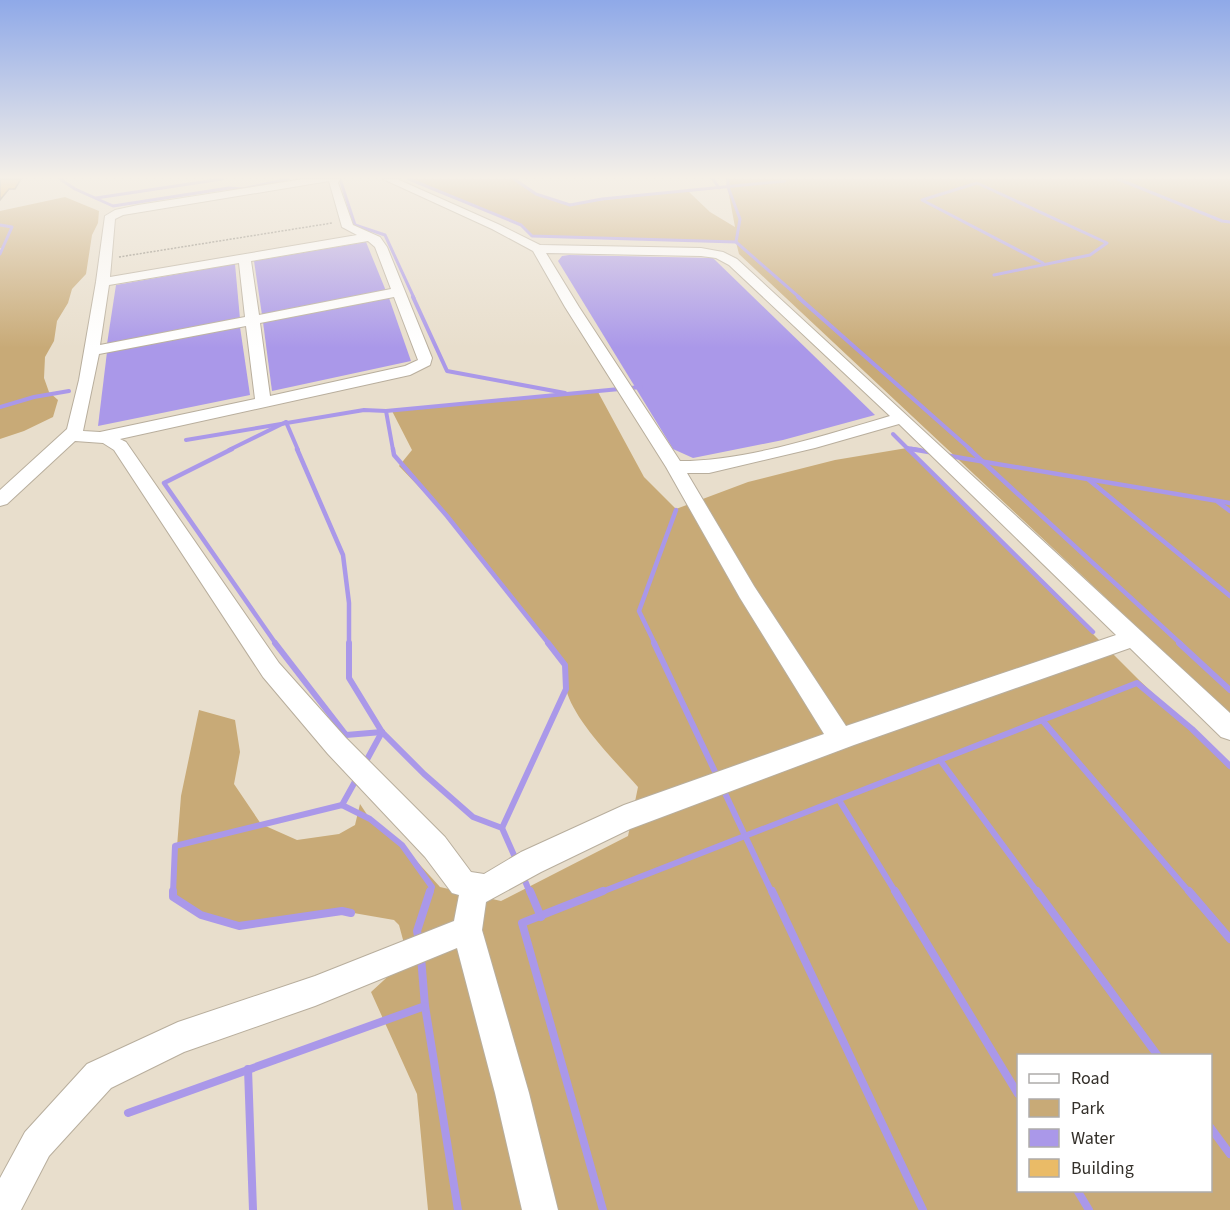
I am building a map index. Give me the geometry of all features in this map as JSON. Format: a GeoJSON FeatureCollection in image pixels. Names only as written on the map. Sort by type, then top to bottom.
{"type":"FeatureCollection","features":[{"type":"Feature","properties":{"kind":"lane"},"geometry":{"type":"LineString","coordinates":[[0,500],[75,431],[92,351],[103,282],[106,235]]}},
{"type":"Feature","properties":{"kind":"lane"},"geometry":{"type":"LineString","coordinates":[[99,438],[421,366],[425,358],[381,247],[375,240],[365,235]]}},
{"type":"Feature","properties":{"kind":"lane"},"geometry":{"type":"LineString","coordinates":[[512,235],[538,249],[701,252],[719,255],[733,262],[902,418],[1230,729]]}},
{"type":"Feature","properties":{"kind":"lane"},"geometry":{"type":"LineString","coordinates":[[103,282],[369,237]]}},
{"type":"Feature","properties":{"kind":"lane"},"geometry":{"type":"LineString","coordinates":[[538,249],[572,307],[675,467],[747,592],[840,738]]}},
{"type":"Feature","properties":{"kind":"lane"},"geometry":{"type":"LineString","coordinates":[[244,259],[263,401]]}},
{"type":"Feature","properties":{"kind":"lane"},"geometry":{"type":"LineString","coordinates":[[92,351],[399,292]]}},
{"type":"Feature","properties":{"kind":"lane"},"geometry":{"type":"LineString","coordinates":[[675,467],[709,467],[815,444],[902,418]]}},
{"type":"Feature","properties":{"kind":"lane"},"geometry":{"type":"LineString","coordinates":[[75,431],[79,437],[107,438],[120,446],[271,670],[337,746],[435,847],[462,883],[474,887],[486,888],[591,832],[624,818],[822,747],[840,738],[878,728],[1013,677],[1134,638]]}},
{"type":"Feature","properties":{"kind":"lane"},"geometry":{"type":"LineString","coordinates":[[474,887],[467,930],[512,1093],[540,1210]]}},
{"type":"Feature","properties":{"kind":"lane"},"geometry":{"type":"LineString","coordinates":[[2,1210],[37,1144],[99,1076],[178,1038],[315,991],[467,930]]}},
{"type":"Feature","properties":{"kind":"path"},"geometry":{"type":"LineString","coordinates":[[105,260],[260,235]]}},
{"type":"Feature","properties":{"kind":"green space"},"geometry":{"type":"Polygon","coordinates":[[[0,235],[92,235],[86,274],[72,289],[68,303],[57,321],[54,341],[45,357],[44,378],[49,392],[58,400],[53,417],[24,431],[0,439],[0,254],[2,249],[0,248],[0,235]]]}},
{"type":"Feature","properties":{"kind":"green space"},"geometry":{"type":"Polygon","coordinates":[[[1230,235],[1230,714],[739,254],[736,242],[532,236],[1230,235]]]}},
{"type":"Feature","properties":{"kind":"green space"},"geometry":{"type":"Polygon","coordinates":[[[598,392],[644,477],[676,509],[748,482],[835,460],[907,448],[1139,680],[1230,766],[1230,1210],[428,1210],[417,1094],[371,992],[408,958],[399,925],[394,920],[342,911],[239,926],[201,915],[173,897],[181,796],[199,710],[235,720],[240,752],[234,784],[261,824],[297,840],[339,834],[355,825],[360,804],[370,819],[402,845],[440,887],[501,901],[628,836],[638,787],[597,741],[570,701],[566,689],[565,665],[447,516],[399,466],[412,450],[392,411],[598,392]]]}},
{"type":"Feature","properties":{"kind":"water"},"geometry":{"type":"Polygon","coordinates":[[[366,242],[386,291],[262,315],[254,261],[366,242]]]}},
{"type":"Feature","properties":{"kind":"water"},"geometry":{"type":"Polygon","coordinates":[[[562,256],[713,258],[875,415],[783,440],[693,458],[673,449],[558,261],[562,256]]]}},
{"type":"Feature","properties":{"kind":"water"},"geometry":{"type":"Polygon","coordinates":[[[235,264],[240,319],[107,344],[116,285],[235,264]]]}},
{"type":"Feature","properties":{"kind":"water"},"geometry":{"type":"Polygon","coordinates":[[[389,298],[411,361],[272,391],[263,322],[389,298]]]}},
{"type":"Feature","properties":{"kind":"water"},"geometry":{"type":"Polygon","coordinates":[[[240,327],[250,395],[98,426],[107,352],[240,327]]]}},
{"type":"Feature","properties":{"kind":"waterway"},"geometry":{"type":"LineString","coordinates":[[0,254],[8,235]]}},
{"type":"Feature","properties":{"kind":"waterway"},"geometry":{"type":"LineString","coordinates":[[385,235],[414,298]]}},
{"type":"Feature","properties":{"kind":"waterway"},"geometry":{"type":"LineString","coordinates":[[531,235],[736,242]]}},
{"type":"Feature","properties":{"kind":"waterway"},"geometry":{"type":"LineString","coordinates":[[736,242],[737,235]]}},
{"type":"Feature","properties":{"kind":"waterway"},"geometry":{"type":"LineString","coordinates":[[990,235],[1043,263]]}},
{"type":"Feature","properties":{"kind":"waterway"},"geometry":{"type":"LineString","coordinates":[[994,275],[1090,255],[1107,243],[1091,235]]}},
{"type":"Feature","properties":{"kind":"waterway"},"geometry":{"type":"LineString","coordinates":[[736,242],[800,298]]}},
{"type":"Feature","properties":{"kind":"waterway"},"geometry":{"type":"LineString","coordinates":[[413,297],[447,371],[565,393]]}},
{"type":"Feature","properties":{"kind":"waterway"},"geometry":{"type":"LineString","coordinates":[[798,297],[971,450]]}},
{"type":"Feature","properties":{"kind":"waterway"},"geometry":{"type":"LineString","coordinates":[[386,411],[641,387]]}},
{"type":"Feature","properties":{"kind":"waterway"},"geometry":{"type":"LineString","coordinates":[[0,407],[34,397],[69,391]]}},
{"type":"Feature","properties":{"kind":"waterway"},"geometry":{"type":"LineString","coordinates":[[286,423],[364,410],[386,411]]}},
{"type":"Feature","properties":{"kind":"waterway"},"geometry":{"type":"LineString","coordinates":[[386,411],[393,450]]}},
{"type":"Feature","properties":{"kind":"waterway"},"geometry":{"type":"LineString","coordinates":[[282,424],[286,423]]}},
{"type":"Feature","properties":{"kind":"waterway"},"geometry":{"type":"LineString","coordinates":[[282,424],[286,423]]}},
{"type":"Feature","properties":{"kind":"waterway"},"geometry":{"type":"LineString","coordinates":[[286,423],[298,450]]}},
{"type":"Feature","properties":{"kind":"waterway"},"geometry":{"type":"LineString","coordinates":[[186,440],[282,424]]}},
{"type":"Feature","properties":{"kind":"waterway"},"geometry":{"type":"LineString","coordinates":[[229,450],[282,424]]}},
{"type":"Feature","properties":{"kind":"waterway"},"geometry":{"type":"LineString","coordinates":[[893,434],[907,448]]}},
{"type":"Feature","properties":{"kind":"waterway"},"geometry":{"type":"LineString","coordinates":[[907,448],[920,450]]}},
{"type":"Feature","properties":{"kind":"waterway"},"geometry":{"type":"LineString","coordinates":[[232,449],[164,483],[276,644]]}},
{"type":"Feature","properties":{"kind":"waterway"},"geometry":{"type":"LineString","coordinates":[[297,449],[343,555],[349,603],[349,678],[382,732]]}},
{"type":"Feature","properties":{"kind":"waterway"},"geometry":{"type":"LineString","coordinates":[[393,449],[394,455],[447,516],[549,644]]}},
{"type":"Feature","properties":{"kind":"waterway"},"geometry":{"type":"LineString","coordinates":[[908,449],[1093,632]]}},
{"type":"Feature","properties":{"kind":"waterway"},"geometry":{"type":"LineString","coordinates":[[911,449],[935,453]]}},
{"type":"Feature","properties":{"kind":"waterway"},"geometry":{"type":"LineString","coordinates":[[969,449],[983,461]]}},
{"type":"Feature","properties":{"kind":"waterway"},"geometry":{"type":"LineString","coordinates":[[944,455],[983,461]]}},
{"type":"Feature","properties":{"kind":"waterway"},"geometry":{"type":"LineString","coordinates":[[983,461],[1230,503]]}},
{"type":"Feature","properties":{"kind":"waterway"},"geometry":{"type":"LineString","coordinates":[[983,461],[1181,644]]}},
{"type":"Feature","properties":{"kind":"waterway"},"geometry":{"type":"LineString","coordinates":[[1089,480],[1230,596]]}},
{"type":"Feature","properties":{"kind":"waterway"},"geometry":{"type":"LineString","coordinates":[[1218,502],[1230,511]]}},
{"type":"Feature","properties":{"kind":"waterway"},"geometry":{"type":"LineString","coordinates":[[655,644],[639,611],[676,510]]}},
{"type":"Feature","properties":{"kind":"waterway"},"geometry":{"type":"LineString","coordinates":[[275,643],[346,735],[382,732]]}},
{"type":"Feature","properties":{"kind":"waterway"},"geometry":{"type":"LineString","coordinates":[[502,828],[566,689],[565,665],[548,643]]}},
{"type":"Feature","properties":{"kind":"waterway"},"geometry":{"type":"LineString","coordinates":[[654,643],[718,778]]}},
{"type":"Feature","properties":{"kind":"waterway"},"geometry":{"type":"LineString","coordinates":[[1179,643],[1230,690]]}},
{"type":"Feature","properties":{"kind":"waterway"},"geometry":{"type":"LineString","coordinates":[[1042,720],[1137,683],[1192,729],[1230,766]]}},
{"type":"Feature","properties":{"kind":"waterway"},"geometry":{"type":"LineString","coordinates":[[745,836],[1042,720]]}},
{"type":"Feature","properties":{"kind":"waterway"},"geometry":{"type":"LineString","coordinates":[[1042,720],[1190,893]]}},
{"type":"Feature","properties":{"kind":"waterway"},"geometry":{"type":"LineString","coordinates":[[364,765],[382,732]]}},
{"type":"Feature","properties":{"kind":"waterway"},"geometry":{"type":"LineString","coordinates":[[382,732],[424,774],[473,817],[502,828]]}},
{"type":"Feature","properties":{"kind":"waterway"},"geometry":{"type":"LineString","coordinates":[[940,760],[1038,893]]}},
{"type":"Feature","properties":{"kind":"waterway"},"geometry":{"type":"LineString","coordinates":[[342,805],[357,778]]}},
{"type":"Feature","properties":{"kind":"waterway"},"geometry":{"type":"LineString","coordinates":[[723,789],[745,836]]}},
{"type":"Feature","properties":{"kind":"waterway"},"geometry":{"type":"LineString","coordinates":[[839,800],[896,893]]}},
{"type":"Feature","properties":{"kind":"waterway"},"geometry":{"type":"LineString","coordinates":[[173,893],[175,846],[342,805]]}},
{"type":"Feature","properties":{"kind":"waterway"},"geometry":{"type":"LineString","coordinates":[[342,805],[370,819],[402,845],[432,887],[430,893]]}},
{"type":"Feature","properties":{"kind":"waterway"},"geometry":{"type":"LineString","coordinates":[[502,828],[517,862]]}},
{"type":"Feature","properties":{"kind":"waterway"},"geometry":{"type":"LineString","coordinates":[[599,893],[745,836]]}},
{"type":"Feature","properties":{"kind":"waterway"},"geometry":{"type":"LineString","coordinates":[[745,836],[772,893]]}},
{"type":"Feature","properties":{"kind":"waterway"},"geometry":{"type":"LineString","coordinates":[[523,876],[530,893]]}},
{"type":"Feature","properties":{"kind":"waterway"},"geometry":{"type":"LineString","coordinates":[[419,941],[417,931],[430,891]]}},
{"type":"Feature","properties":{"kind":"waterway"},"geometry":{"type":"LineString","coordinates":[[530,891],[540,916]]}},
{"type":"Feature","properties":{"kind":"waterway"},"geometry":{"type":"LineString","coordinates":[[540,916],[603,891]]}},
{"type":"Feature","properties":{"kind":"waterway"},"geometry":{"type":"LineString","coordinates":[[772,891],[923,1210]]}},
{"type":"Feature","properties":{"kind":"waterway"},"geometry":{"type":"LineString","coordinates":[[895,891],[1017,1092]]}},
{"type":"Feature","properties":{"kind":"waterway"},"geometry":{"type":"LineString","coordinates":[[1037,891],[1157,1054]]}},
{"type":"Feature","properties":{"kind":"waterway"},"geometry":{"type":"LineString","coordinates":[[1189,891],[1230,939]]}},
{"type":"Feature","properties":{"kind":"waterway"},"geometry":{"type":"LineString","coordinates":[[173,893],[173,897],[201,915],[239,926],[342,911],[351,913]]}},
{"type":"Feature","properties":{"kind":"waterway"},"geometry":{"type":"LineString","coordinates":[[540,916],[522,923],[603,1210]]}},
{"type":"Feature","properties":{"kind":"waterway"},"geometry":{"type":"LineString","coordinates":[[421,957],[425,1006]]}},
{"type":"Feature","properties":{"kind":"waterway"},"geometry":{"type":"LineString","coordinates":[[248,1070],[425,1006]]}},
{"type":"Feature","properties":{"kind":"waterway"},"geometry":{"type":"LineString","coordinates":[[425,1006],[458,1210]]}},
{"type":"Feature","properties":{"kind":"waterway"},"geometry":{"type":"LineString","coordinates":[[128,1113],[248,1070]]}},
{"type":"Feature","properties":{"kind":"waterway"},"geometry":{"type":"LineString","coordinates":[[248,1070],[253,1210]]}},
{"type":"Feature","properties":{"kind":"waterway"},"geometry":{"type":"LineString","coordinates":[[1212,1130],[1230,1154]]}},
{"type":"Feature","properties":{"kind":"waterway"},"geometry":{"type":"LineString","coordinates":[[1078,1192],[1089,1210]]}}]}
